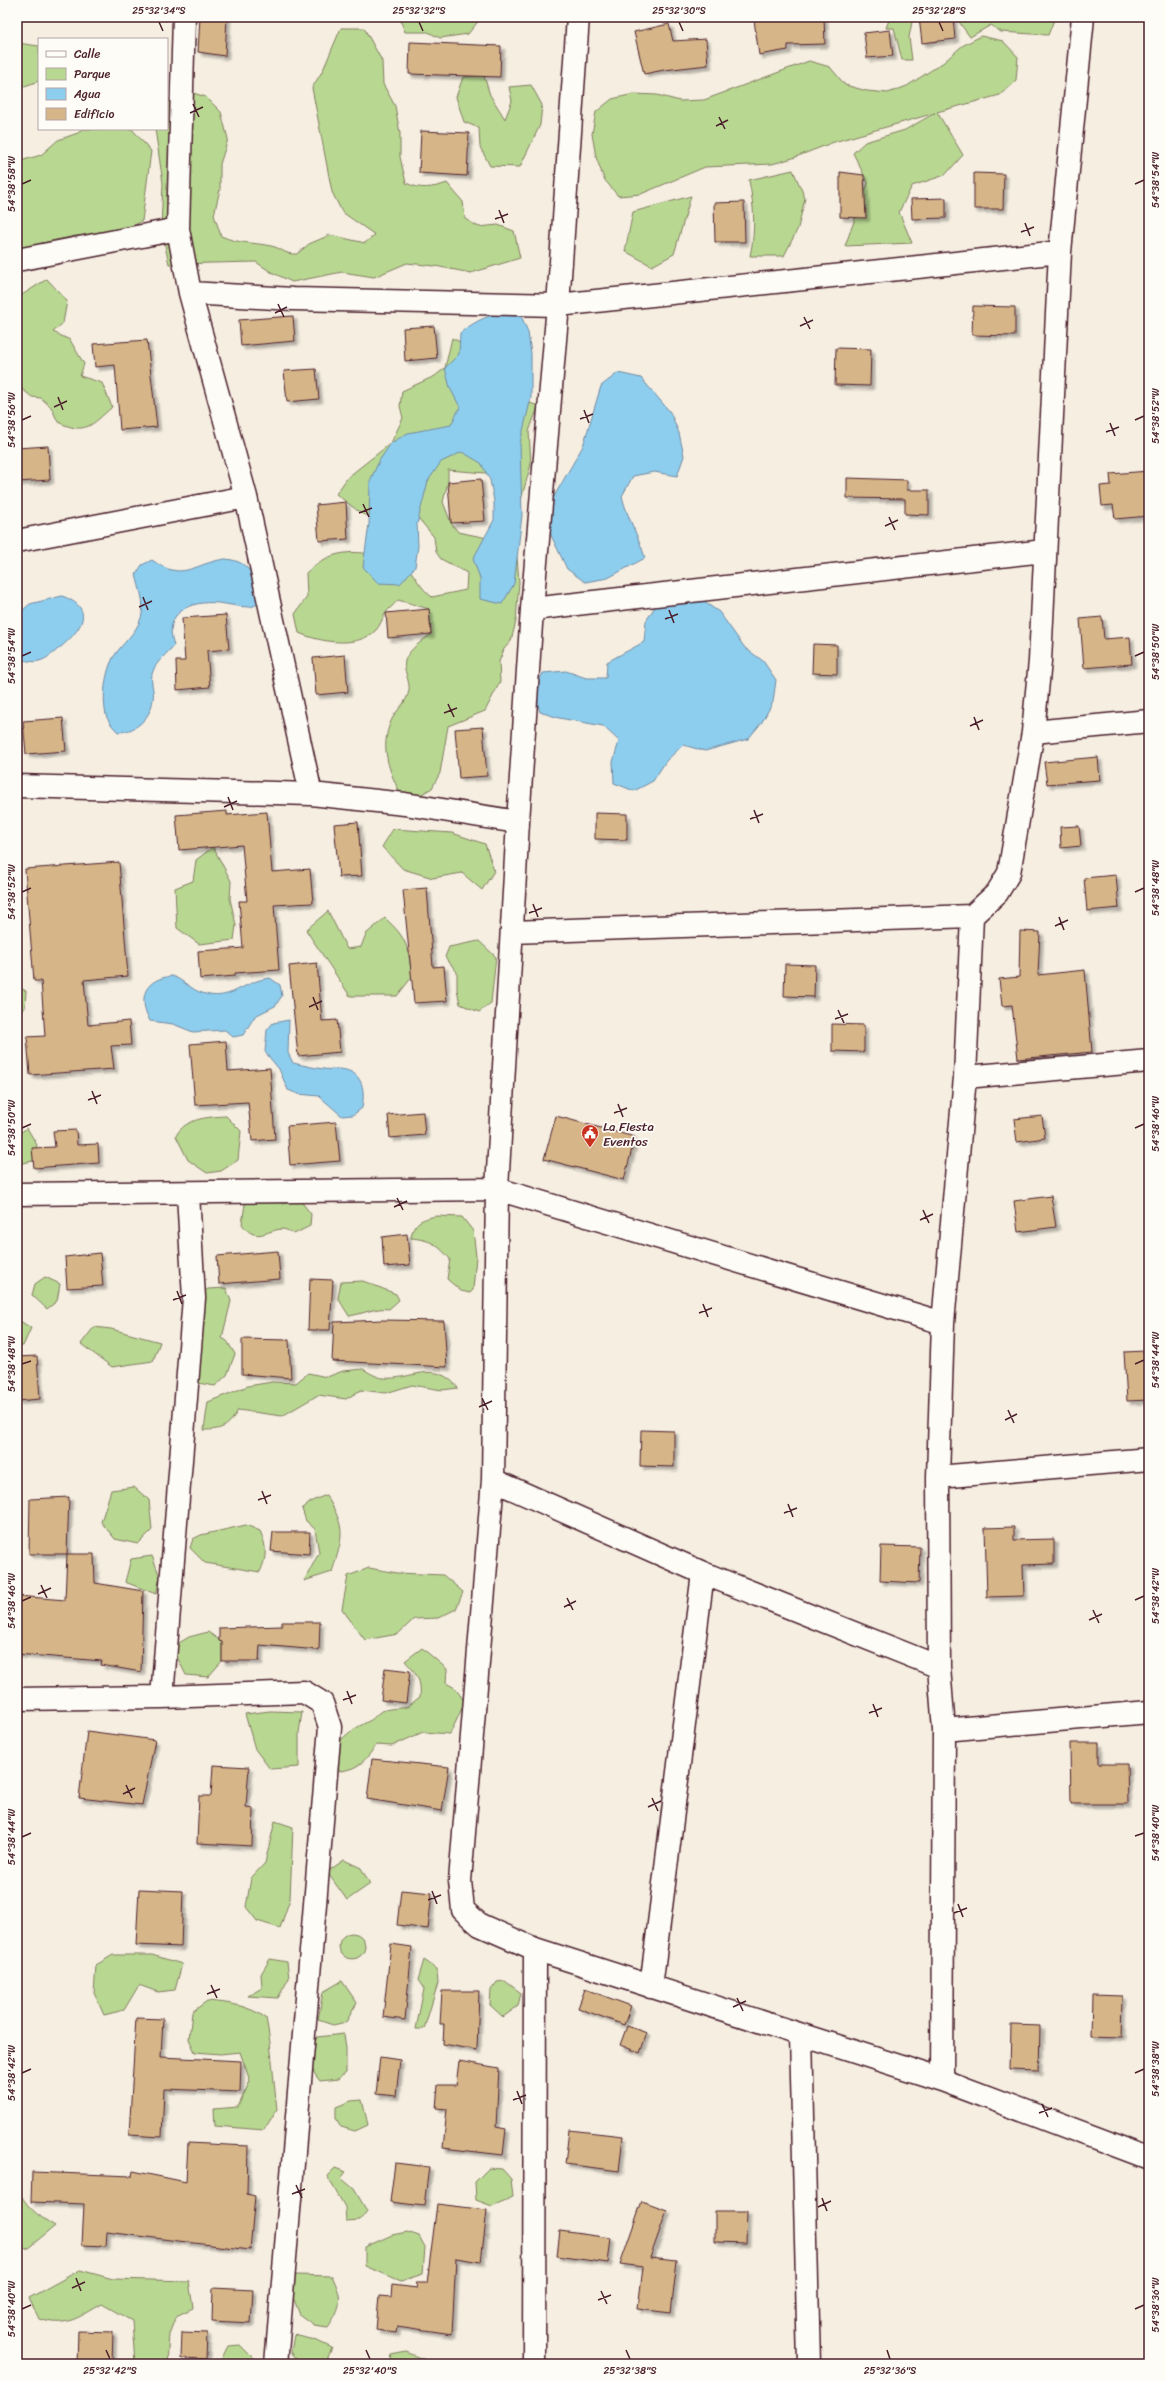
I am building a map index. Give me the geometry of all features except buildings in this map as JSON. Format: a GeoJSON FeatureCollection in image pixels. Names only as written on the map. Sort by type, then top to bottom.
{"type":"FeatureCollection","features":[{"type":"Feature","properties":{"kind":"street"},"geometry":{"type":"LineString","coordinates":[[184,17],[178,229],[190,293],[246,497],[311,794]]}},
{"type":"Feature","properties":{"kind":"street"},"geometry":{"type":"LineString","coordinates":[[578,17],[558,305],[532,609],[518,822],[497,1189],[493,1480],[460,1881],[463,1910],[480,1925],[535,1949],[942,2080],[1149,2158]]}},
{"type":"Feature","properties":{"kind":"street"},"geometry":{"type":"LineString","coordinates":[[512,932],[972,916],[997,893],[1009,873],[1033,732],[1040,661],[1044,551],[1060,252],[1083,17]]}},
{"type":"Feature","properties":{"kind":"street"},"geometry":{"type":"LineString","coordinates":[[17,260],[178,229]]}},
{"type":"Feature","properties":{"kind":"street"},"geometry":{"type":"LineString","coordinates":[[190,293],[292,299],[558,305],[1060,252]]}},
{"type":"Feature","properties":{"kind":"street"},"geometry":{"type":"LineString","coordinates":[[17,541],[246,497]]}},
{"type":"Feature","properties":{"kind":"street"},"geometry":{"type":"LineString","coordinates":[[532,609],[1044,551]]}},
{"type":"Feature","properties":{"kind":"street"},"geometry":{"type":"LineString","coordinates":[[1033,732],[1149,721]]}},
{"type":"Feature","properties":{"kind":"street"},"geometry":{"type":"LineString","coordinates":[[17,786],[311,794],[405,804],[518,822]]}},
{"type":"Feature","properties":{"kind":"street"},"geometry":{"type":"LineString","coordinates":[[942,2080],[944,1730],[939,1667],[938,1477],[943,1322],[965,1077],[972,916]]}},
{"type":"Feature","properties":{"kind":"street"},"geometry":{"type":"LineString","coordinates":[[965,1077],[1149,1061]]}},
{"type":"Feature","properties":{"kind":"street"},"geometry":{"type":"LineString","coordinates":[[17,1194],[188,1194],[497,1189],[943,1322]]}},
{"type":"Feature","properties":{"kind":"street"},"geometry":{"type":"LineString","coordinates":[[162,1697],[194,1298],[188,1194]]}},
{"type":"Feature","properties":{"kind":"street"},"geometry":{"type":"LineString","coordinates":[[938,1477],[1149,1459]]}},
{"type":"Feature","properties":{"kind":"street"},"geometry":{"type":"LineString","coordinates":[[493,1480],[703,1573],[939,1667]]}},
{"type":"Feature","properties":{"kind":"street"},"geometry":{"type":"LineString","coordinates":[[652,1987],[703,1573]]}},
{"type":"Feature","properties":{"kind":"street"},"geometry":{"type":"LineString","coordinates":[[17,1699],[162,1697],[304,1692],[322,1703],[330,1727],[276,2364]]}},
{"type":"Feature","properties":{"kind":"street"},"geometry":{"type":"LineString","coordinates":[[944,1730],[1149,1712]]}},
{"type":"Feature","properties":{"kind":"street"},"geometry":{"type":"LineString","coordinates":[[534,2364],[535,1949]]}},
{"type":"Feature","properties":{"kind":"street"},"geometry":{"type":"LineString","coordinates":[[801,2035],[809,2364]]}},
{"type":"Feature","properties":{"kind":"green space"},"geometry":{"type":"Polygon","coordinates":[[[399,17],[478,17],[480,19],[468,34],[440,38],[428,32],[405,32],[399,17]]]}},
{"type":"Feature","properties":{"kind":"green space"},"geometry":{"type":"Polygon","coordinates":[[[890,17],[913,17],[909,37],[912,60],[902,60],[894,28],[886,28],[890,17]]]}},
{"type":"Feature","properties":{"kind":"green space"},"geometry":{"type":"Polygon","coordinates":[[[958,17],[1055,17],[1048,35],[1001,32],[991,25],[970,37],[959,22],[958,17]]]}},
{"type":"Feature","properties":{"kind":"green space"},"geometry":{"type":"Polygon","coordinates":[[[341,28],[364,28],[382,61],[383,84],[395,106],[400,133],[400,157],[406,183],[416,187],[426,188],[447,183],[463,202],[465,219],[479,227],[498,225],[514,231],[520,258],[471,273],[435,266],[407,263],[374,277],[342,272],[292,282],[271,272],[256,262],[169,264],[161,227],[163,183],[155,130],[168,130],[168,99],[193,93],[206,97],[221,112],[228,139],[220,164],[220,189],[214,215],[221,236],[240,242],[271,246],[289,253],[297,254],[309,244],[330,235],[365,243],[375,235],[342,212],[332,192],[312,88],[323,70],[341,28]]]}},
{"type":"Feature","properties":{"kind":"green space"},"geometry":{"type":"Polygon","coordinates":[[[981,36],[1003,41],[1018,57],[1016,80],[1000,95],[937,112],[963,155],[945,175],[912,186],[899,212],[912,243],[845,246],[868,183],[853,153],[865,142],[905,130],[935,113],[834,142],[793,158],[772,164],[705,167],[641,194],[618,196],[604,179],[596,157],[592,134],[596,112],[612,99],[634,94],[657,95],[680,101],[704,100],[809,61],[830,67],[845,85],[867,91],[888,93],[907,86],[944,62],[962,46],[981,36]]]}},
{"type":"Feature","properties":{"kind":"green space"},"geometry":{"type":"Polygon","coordinates":[[[17,43],[38,46],[38,81],[19,88],[17,87],[17,43]]]}},
{"type":"Feature","properties":{"kind":"green space"},"geometry":{"type":"Polygon","coordinates":[[[484,76],[490,95],[505,119],[512,101],[509,87],[531,85],[542,105],[540,125],[520,167],[490,166],[480,147],[479,128],[464,122],[456,97],[463,77],[484,76]]]}},
{"type":"Feature","properties":{"kind":"green space"},"geometry":{"type":"Polygon","coordinates":[[[81,130],[133,130],[151,151],[142,221],[119,234],[75,236],[38,244],[17,256],[17,162],[41,155],[58,140],[78,133],[81,130]]]}},
{"type":"Feature","properties":{"kind":"green space"},"geometry":{"type":"Polygon","coordinates":[[[793,170],[805,198],[798,228],[784,256],[750,256],[754,218],[749,180],[793,170]]]}},
{"type":"Feature","properties":{"kind":"green space"},"geometry":{"type":"Polygon","coordinates":[[[691,196],[674,254],[652,266],[625,251],[633,212],[691,196]]]}},
{"type":"Feature","properties":{"kind":"green space"},"geometry":{"type":"Polygon","coordinates":[[[47,279],[67,301],[63,323],[53,332],[70,340],[84,364],[80,376],[102,383],[112,407],[93,424],[81,428],[67,426],[58,422],[51,407],[41,398],[32,397],[22,389],[17,378],[17,295],[22,295],[47,279]]]}},
{"type":"Feature","properties":{"kind":"green space"},"geometry":{"type":"Polygon","coordinates":[[[452,338],[460,342],[466,364],[513,398],[536,405],[540,402],[529,431],[531,464],[521,500],[486,473],[448,470],[448,482],[443,502],[451,523],[458,532],[497,540],[517,557],[519,582],[516,621],[511,641],[504,649],[499,662],[500,682],[485,711],[448,726],[440,773],[432,788],[405,804],[391,773],[386,752],[386,741],[392,719],[408,695],[409,685],[405,669],[406,658],[417,645],[431,634],[429,609],[398,600],[386,612],[376,630],[359,640],[349,642],[328,641],[299,633],[295,614],[307,597],[306,573],[324,559],[344,553],[365,553],[399,561],[405,564],[424,590],[432,597],[466,590],[467,573],[441,559],[436,552],[434,537],[419,519],[375,518],[362,514],[336,494],[348,477],[391,443],[403,418],[400,406],[402,391],[435,376],[445,368],[452,338]]]}},
{"type":"Feature","properties":{"kind":"green space"},"geometry":{"type":"Polygon","coordinates":[[[393,829],[452,833],[485,844],[494,871],[482,890],[462,873],[433,878],[403,869],[382,847],[393,829]]]}},
{"type":"Feature","properties":{"kind":"green space"},"geometry":{"type":"Polygon","coordinates":[[[213,847],[231,881],[230,899],[236,925],[234,940],[199,944],[177,928],[175,888],[193,881],[196,860],[213,847]]]}},
{"type":"Feature","properties":{"kind":"green space"},"geometry":{"type":"Polygon","coordinates":[[[328,911],[347,949],[361,947],[366,934],[385,918],[393,925],[406,944],[412,977],[397,996],[350,996],[306,930],[328,911]]]}},
{"type":"Feature","properties":{"kind":"green space"},"geometry":{"type":"Polygon","coordinates":[[[479,941],[496,957],[491,1003],[479,1012],[460,1004],[457,989],[457,972],[445,957],[449,947],[479,941]]]}},
{"type":"Feature","properties":{"kind":"green space"},"geometry":{"type":"Polygon","coordinates":[[[17,986],[26,991],[25,1008],[17,1015],[17,986]]]}},
{"type":"Feature","properties":{"kind":"green space"},"geometry":{"type":"Polygon","coordinates":[[[226,1116],[241,1131],[238,1160],[221,1171],[207,1173],[188,1160],[176,1136],[185,1125],[191,1122],[205,1118],[226,1116]]]}},
{"type":"Feature","properties":{"kind":"green space"},"geometry":{"type":"Polygon","coordinates":[[[27,1128],[37,1145],[33,1161],[17,1164],[17,1135],[27,1128]]]}},
{"type":"Feature","properties":{"kind":"green space"},"geometry":{"type":"Polygon","coordinates":[[[272,1199],[284,1204],[299,1199],[311,1214],[310,1226],[294,1234],[282,1229],[257,1235],[247,1230],[242,1224],[245,1204],[272,1199]]]}},
{"type":"Feature","properties":{"kind":"green space"},"geometry":{"type":"Polygon","coordinates":[[[436,1216],[462,1217],[473,1231],[476,1256],[473,1290],[470,1293],[461,1291],[447,1279],[450,1259],[437,1246],[424,1240],[411,1238],[414,1228],[419,1222],[426,1218],[436,1216]]]}},
{"type":"Feature","properties":{"kind":"green space"},"geometry":{"type":"Polygon","coordinates":[[[45,1277],[60,1284],[57,1301],[47,1309],[32,1295],[35,1284],[45,1277]]]}},
{"type":"Feature","properties":{"kind":"green space"},"geometry":{"type":"Polygon","coordinates":[[[363,1281],[396,1294],[399,1300],[389,1309],[374,1310],[349,1316],[338,1298],[341,1282],[363,1281]]]}},
{"type":"Feature","properties":{"kind":"green space"},"geometry":{"type":"Polygon","coordinates":[[[226,1288],[231,1301],[222,1338],[227,1341],[235,1354],[227,1375],[215,1386],[198,1383],[200,1348],[194,1298],[208,1289],[226,1288]]]}},
{"type":"Feature","properties":{"kind":"green space"},"geometry":{"type":"Polygon","coordinates":[[[17,1319],[31,1328],[23,1346],[17,1346],[17,1319]]]}},
{"type":"Feature","properties":{"kind":"green space"},"geometry":{"type":"Polygon","coordinates":[[[94,1327],[111,1329],[160,1342],[153,1361],[112,1367],[81,1344],[94,1327]]]}},
{"type":"Feature","properties":{"kind":"green space"},"geometry":{"type":"Polygon","coordinates":[[[363,1369],[375,1376],[383,1378],[403,1377],[432,1372],[441,1374],[449,1379],[458,1388],[442,1390],[412,1385],[386,1393],[361,1390],[346,1399],[318,1395],[282,1416],[238,1410],[232,1420],[225,1426],[216,1429],[204,1430],[208,1402],[248,1386],[272,1382],[296,1383],[308,1373],[327,1377],[343,1371],[363,1369]]]}},
{"type":"Feature","properties":{"kind":"green space"},"geometry":{"type":"Polygon","coordinates":[[[134,1487],[149,1500],[152,1530],[138,1544],[115,1539],[101,1522],[111,1490],[134,1487]]]}},
{"type":"Feature","properties":{"kind":"green space"},"geometry":{"type":"Polygon","coordinates":[[[326,1495],[333,1507],[340,1525],[341,1533],[339,1550],[332,1572],[304,1581],[319,1553],[315,1529],[306,1521],[302,1509],[312,1501],[326,1495]]]}},
{"type":"Feature","properties":{"kind":"green space"},"geometry":{"type":"Polygon","coordinates":[[[246,1525],[260,1531],[264,1542],[265,1556],[260,1572],[205,1563],[190,1548],[193,1539],[201,1535],[246,1525]]]}},
{"type":"Feature","properties":{"kind":"green space"},"geometry":{"type":"Polygon","coordinates":[[[152,1556],[160,1577],[156,1594],[125,1582],[131,1559],[152,1556]]]}},
{"type":"Feature","properties":{"kind":"green space"},"geometry":{"type":"Polygon","coordinates":[[[369,1568],[397,1573],[443,1575],[463,1592],[456,1609],[438,1618],[414,1619],[398,1634],[365,1640],[342,1609],[348,1576],[369,1568]]]}},
{"type":"Feature","properties":{"kind":"green space"},"geometry":{"type":"Polygon","coordinates":[[[208,1632],[222,1642],[222,1661],[208,1677],[186,1675],[172,1647],[189,1637],[208,1632]]]}},
{"type":"Feature","properties":{"kind":"green space"},"geometry":{"type":"Polygon","coordinates":[[[422,1648],[447,1669],[446,1683],[455,1688],[465,1702],[450,1734],[423,1732],[392,1746],[376,1745],[369,1755],[357,1766],[340,1771],[335,1762],[334,1754],[341,1740],[355,1729],[371,1720],[380,1712],[402,1708],[411,1704],[420,1697],[419,1681],[405,1661],[422,1648]]]}},
{"type":"Feature","properties":{"kind":"green space"},"geometry":{"type":"Polygon","coordinates":[[[270,1711],[302,1712],[299,1733],[299,1767],[270,1769],[255,1749],[245,1714],[270,1711]]]}},
{"type":"Feature","properties":{"kind":"green space"},"geometry":{"type":"Polygon","coordinates":[[[275,1821],[293,1827],[290,1899],[280,1928],[257,1921],[246,1907],[251,1878],[265,1863],[275,1821]]]}},
{"type":"Feature","properties":{"kind":"green space"},"geometry":{"type":"Polygon","coordinates":[[[344,1860],[361,1868],[370,1884],[347,1900],[327,1872],[344,1860]]]}},
{"type":"Feature","properties":{"kind":"green space"},"geometry":{"type":"Polygon","coordinates":[[[352,1933],[362,1936],[365,1946],[362,1956],[352,1959],[342,1956],[339,1946],[342,1936],[352,1933]]]}},
{"type":"Feature","properties":{"kind":"green space"},"geometry":{"type":"Polygon","coordinates":[[[113,1955],[152,1955],[182,1964],[175,1990],[158,1992],[139,1985],[124,2010],[104,2015],[94,1993],[96,1965],[113,1955]]]}},
{"type":"Feature","properties":{"kind":"green space"},"geometry":{"type":"Polygon","coordinates":[[[270,1959],[287,1962],[289,1978],[278,1998],[248,1996],[262,1988],[261,1974],[270,1959]]]}},
{"type":"Feature","properties":{"kind":"green space"},"geometry":{"type":"Polygon","coordinates":[[[424,1960],[437,1969],[438,1983],[424,2029],[416,2029],[424,1989],[418,1980],[424,1960]]]}},
{"type":"Feature","properties":{"kind":"green space"},"geometry":{"type":"Polygon","coordinates":[[[342,1981],[357,2003],[346,2022],[333,2025],[318,2020],[323,1992],[342,1981]]]}},
{"type":"Feature","properties":{"kind":"green space"},"geometry":{"type":"Polygon","coordinates":[[[505,1981],[521,1993],[518,2006],[503,2017],[490,2005],[491,1990],[497,1982],[505,1981]]]}},
{"type":"Feature","properties":{"kind":"green space"},"geometry":{"type":"Polygon","coordinates":[[[207,2001],[245,2007],[266,2018],[277,2109],[264,2130],[215,2126],[214,2109],[238,2107],[250,2081],[240,2052],[220,2054],[195,2052],[189,2039],[192,2012],[207,2001]]]}},
{"type":"Feature","properties":{"kind":"green space"},"geometry":{"type":"Polygon","coordinates":[[[344,2034],[346,2048],[346,2072],[338,2079],[320,2081],[312,2070],[310,2060],[317,2037],[344,2034]]]}},
{"type":"Feature","properties":{"kind":"green space"},"geometry":{"type":"Polygon","coordinates":[[[362,2100],[368,2125],[355,2131],[341,2127],[336,2118],[336,2107],[351,2101],[362,2100]]]}},
{"type":"Feature","properties":{"kind":"green space"},"geometry":{"type":"Polygon","coordinates":[[[335,2168],[346,2172],[341,2178],[354,2189],[367,2211],[360,2220],[346,2221],[345,2207],[327,2176],[335,2168]]]}},
{"type":"Feature","properties":{"kind":"green space"},"geometry":{"type":"Polygon","coordinates":[[[489,2168],[502,2169],[511,2179],[513,2197],[492,2206],[476,2200],[475,2182],[489,2168]]]}},
{"type":"Feature","properties":{"kind":"green space"},"geometry":{"type":"Polygon","coordinates":[[[17,2186],[27,2205],[42,2218],[55,2226],[27,2249],[17,2247],[17,2186]]]}},
{"type":"Feature","properties":{"kind":"green space"},"geometry":{"type":"Polygon","coordinates":[[[407,2232],[419,2236],[425,2247],[423,2274],[401,2281],[365,2266],[365,2247],[392,2235],[407,2232]]]}},
{"type":"Feature","properties":{"kind":"green space"},"geometry":{"type":"Polygon","coordinates":[[[80,2270],[113,2279],[189,2281],[193,2308],[176,2316],[169,2334],[167,2364],[135,2364],[132,2321],[102,2304],[79,2317],[65,2322],[39,2319],[29,2298],[80,2270]]]}},
{"type":"Feature","properties":{"kind":"green space"},"geometry":{"type":"Polygon","coordinates":[[[296,2275],[332,2276],[338,2291],[339,2302],[336,2313],[328,2327],[314,2325],[300,2315],[291,2292],[296,2275]]]}},
{"type":"Feature","properties":{"kind":"green space"},"geometry":{"type":"Polygon","coordinates":[[[294,2335],[315,2340],[332,2348],[325,2364],[301,2364],[291,2352],[294,2335]]]}},
{"type":"Feature","properties":{"kind":"green space"},"geometry":{"type":"Polygon","coordinates":[[[240,2345],[256,2361],[254,2364],[219,2364],[228,2346],[240,2345]]]}},
{"type":"Feature","properties":{"kind":"green space"},"geometry":{"type":"Polygon","coordinates":[[[406,2352],[424,2359],[423,2364],[389,2364],[391,2355],[406,2352]]]}},
{"type":"Feature","properties":{"kind":"water"},"geometry":{"type":"Polygon","coordinates":[[[519,311],[528,332],[531,354],[531,398],[520,443],[522,515],[514,584],[502,604],[480,599],[480,578],[473,559],[494,520],[494,501],[490,480],[481,463],[462,452],[441,462],[428,481],[417,524],[418,546],[415,567],[400,584],[378,583],[363,567],[369,524],[370,481],[379,461],[391,443],[408,433],[451,425],[460,407],[450,388],[445,368],[459,354],[460,333],[474,323],[488,317],[502,313],[519,311]]]}},
{"type":"Feature","properties":{"kind":"water"},"geometry":{"type":"Polygon","coordinates":[[[618,373],[641,378],[670,412],[679,433],[684,456],[677,476],[654,472],[633,476],[622,496],[645,558],[608,578],[585,582],[567,569],[550,533],[552,500],[583,446],[601,386],[618,373]]]}},
{"type":"Feature","properties":{"kind":"water"},"geometry":{"type":"Polygon","coordinates":[[[225,559],[242,563],[251,573],[260,603],[249,607],[218,603],[198,604],[181,611],[175,617],[172,625],[171,634],[174,645],[159,661],[153,671],[152,706],[146,718],[142,723],[131,730],[118,732],[106,715],[104,701],[105,686],[110,664],[113,658],[136,629],[141,618],[143,607],[142,596],[136,574],[142,565],[152,560],[163,567],[181,571],[225,559]]]}},
{"type":"Feature","properties":{"kind":"water"},"geometry":{"type":"Polygon","coordinates":[[[62,596],[79,606],[82,612],[82,619],[76,632],[62,646],[42,660],[34,662],[18,659],[17,615],[30,604],[62,596]]]}},
{"type":"Feature","properties":{"kind":"water"},"geometry":{"type":"Polygon","coordinates":[[[700,599],[719,612],[745,648],[763,661],[776,680],[773,702],[762,722],[748,739],[705,751],[683,745],[666,761],[653,781],[634,791],[614,783],[613,762],[619,741],[603,726],[559,718],[540,712],[534,691],[543,673],[566,671],[586,678],[606,678],[607,662],[644,642],[646,621],[658,602],[700,599]]]}},
{"type":"Feature","properties":{"kind":"water"},"geometry":{"type":"Polygon","coordinates":[[[172,976],[198,992],[212,995],[229,993],[260,980],[270,978],[280,985],[282,996],[275,1006],[255,1016],[243,1035],[233,1037],[225,1030],[193,1032],[173,1024],[150,1021],[146,1012],[144,997],[150,985],[155,981],[172,976]]]}},
{"type":"Feature","properties":{"kind":"water"},"geometry":{"type":"Polygon","coordinates":[[[289,1020],[288,1053],[293,1063],[326,1069],[345,1070],[352,1072],[357,1076],[362,1086],[363,1100],[362,1108],[353,1115],[342,1116],[319,1096],[298,1094],[288,1090],[279,1069],[265,1052],[267,1030],[273,1023],[289,1020]]]}},
{"type":"Feature","properties":{"kind":"place","name":"La Fiesta Eventos"},"geometry":{"type":"Point","coordinates":[590,1148]}}]}
